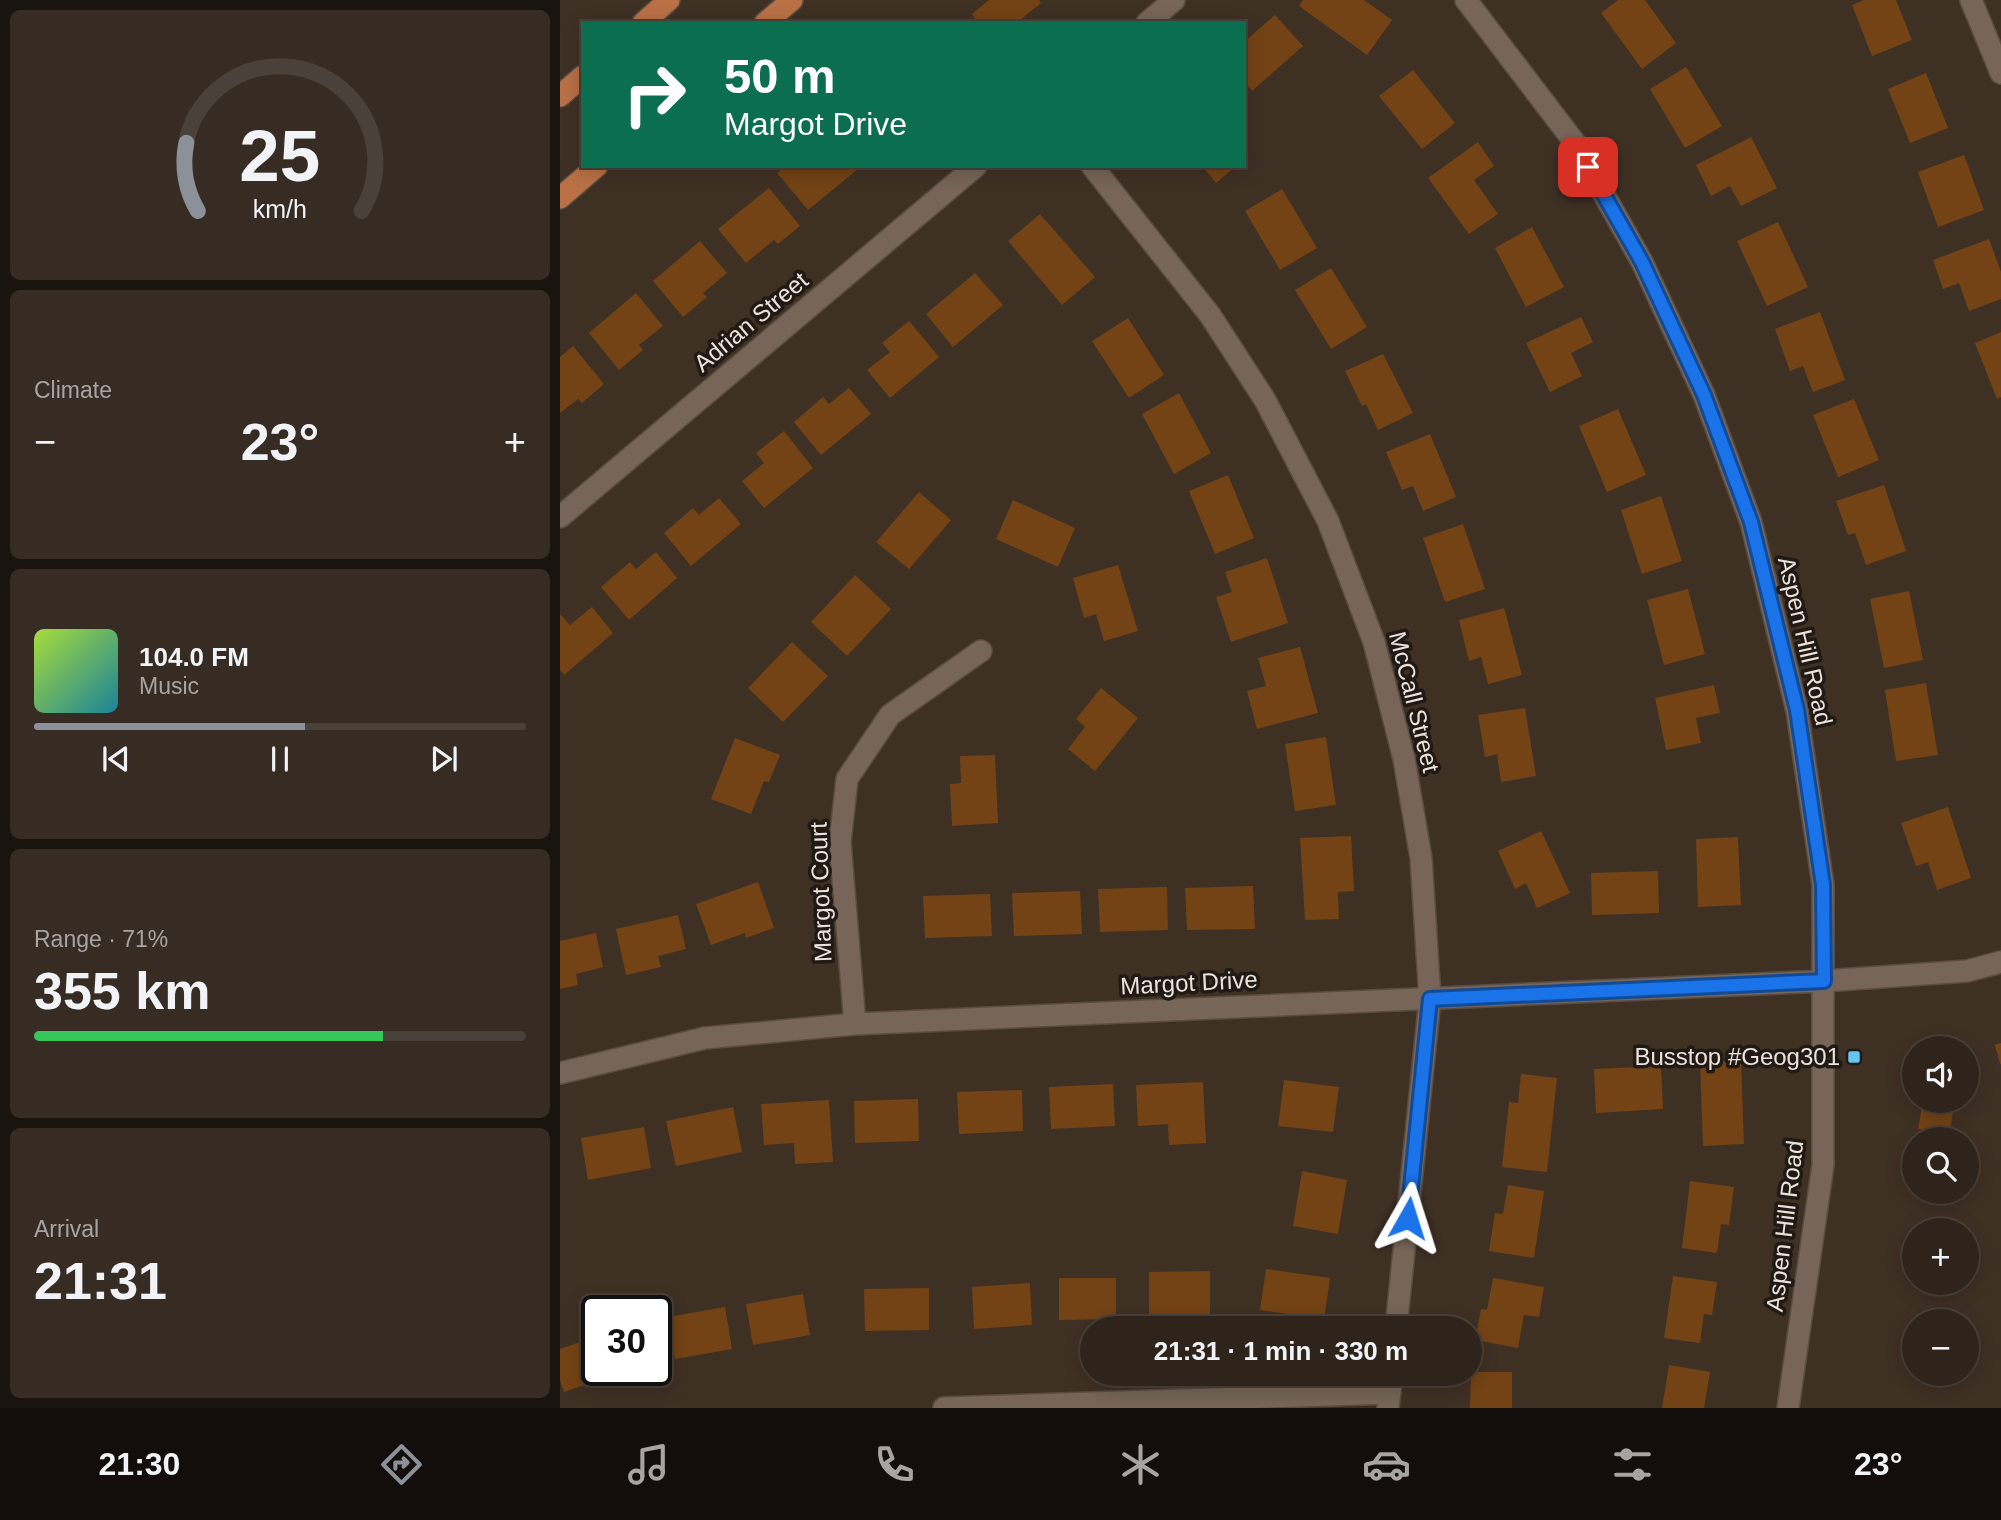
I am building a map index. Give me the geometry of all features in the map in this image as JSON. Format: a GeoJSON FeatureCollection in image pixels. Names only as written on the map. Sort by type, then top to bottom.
{"type":"FeatureCollection","features":[{"type":"Feature","properties":{"kind":"main road"},"geometry":{"type":"LineString","coordinates":[[645,21],[669,0]]}},
{"type":"Feature","properties":{"kind":"main road"},"geometry":{"type":"LineString","coordinates":[[767,21],[792,0]]}},
{"type":"Feature","properties":{"kind":"main road"},"geometry":{"type":"LineString","coordinates":[[560,96],[581,78]]}},
{"type":"Feature","properties":{"kind":"main road"},"geometry":{"type":"LineString","coordinates":[[560,198],[595,168]]}},
{"type":"Feature","properties":{"kind":"street"},"geometry":{"type":"LineString","coordinates":[[1149,21],[1174,0]]}},
{"type":"Feature","properties":{"kind":"street","name":"Aspen Hill Road"},"geometry":{"type":"LineString","coordinates":[[1466,0],[1575,143],[1642,262],[1704,395],[1746,509],[1797,710],[1823,885],[1823,1165],[1788,1408]]}},
{"type":"Feature","properties":{"kind":"street"},"geometry":{"type":"LineString","coordinates":[[1970,0],[2001,73]]}},
{"type":"Feature","properties":{"kind":"street","name":"Adrian Street"},"geometry":{"type":"LineString","coordinates":[[560,517],[974,168]]}},
{"type":"Feature","properties":{"kind":"street","name":"McCall Street"},"geometry":{"type":"LineString","coordinates":[[1094,168],[1210,315],[1265,400],[1328,522],[1374,642],[1404,759],[1421,858],[1430,999],[1397,1316]]}},
{"type":"Feature","properties":{"kind":"street","name":"Margot Court"},"geometry":{"type":"LineString","coordinates":[[855,1024],[840,842],[847,779],[890,715],[981,651]]}},
{"type":"Feature","properties":{"kind":"street","name":"Margot Drive"},"geometry":{"type":"LineString","coordinates":[[560,1073],[705,1038],[855,1024],[1824,981],[1966,971],[2001,962]]}},
{"type":"Feature","properties":{"kind":"street"},"geometry":{"type":"LineString","coordinates":[[944,1408],[1390,1392]]}},
{"type":"Feature","properties":{"kind":"building"},"geometry":{"type":"Polygon","coordinates":[[[989,0],[1039,0],[1041,3],[1019,21],[977,21],[972,14],[989,0]]]}},
{"type":"Feature","properties":{"kind":"building"},"geometry":{"type":"Polygon","coordinates":[[[1303,0],[1364,0],[1392,20],[1367,55],[1299,6],[1303,0]]]}},
{"type":"Feature","properties":{"kind":"building"},"geometry":{"type":"Polygon","coordinates":[[[1618,0],[1645,0],[1676,43],[1642,69],[1601,13],[1618,0]]]}},
{"type":"Feature","properties":{"kind":"building"},"geometry":{"type":"Polygon","coordinates":[[[1864,0],[1896,0],[1912,40],[1872,56],[1852,5],[1864,0]]]}},
{"type":"Feature","properties":{"kind":"building"},"geometry":{"type":"Polygon","coordinates":[[[1275,15],[1303,46],[1252,91],[1246,84],[1246,40],[1275,15]]]}},
{"type":"Feature","properties":{"kind":"building"},"geometry":{"type":"Polygon","coordinates":[[[1686,67],[1722,126],[1685,148],[1650,89],[1686,67]]]}},
{"type":"Feature","properties":{"kind":"building"},"geometry":{"type":"Polygon","coordinates":[[[1413,70],[1455,123],[1422,149],[1379,96],[1413,70]]]}},
{"type":"Feature","properties":{"kind":"building"},"geometry":{"type":"Polygon","coordinates":[[[1926,73],[1948,128],[1910,143],[1888,89],[1926,73]]]}},
{"type":"Feature","properties":{"kind":"building"},"geometry":{"type":"Polygon","coordinates":[[[1751,137],[1777,188],[1741,206],[1730,186],[1711,196],[1696,165],[1751,137]]]}},
{"type":"Feature","properties":{"kind":"building"},"geometry":{"type":"Polygon","coordinates":[[[1478,142],[1494,166],[1474,180],[1498,214],[1469,234],[1428,178],[1478,142]]]}},
{"type":"Feature","properties":{"kind":"building"},"geometry":{"type":"Polygon","coordinates":[[[1964,155],[1984,210],[1938,227],[1918,172],[1964,155]]]}},
{"type":"Feature","properties":{"kind":"building"},"geometry":{"type":"Polygon","coordinates":[[[783,168],[858,169],[808,210],[777,173],[783,168]]]}},
{"type":"Feature","properties":{"kind":"building"},"geometry":{"type":"Polygon","coordinates":[[[1204,168],[1234,168],[1216,183],[1204,168]]]}},
{"type":"Feature","properties":{"kind":"building"},"geometry":{"type":"Polygon","coordinates":[[[769,188],[800,226],[778,244],[774,240],[746,263],[718,229],[769,188]]]}},
{"type":"Feature","properties":{"kind":"building"},"geometry":{"type":"Polygon","coordinates":[[[1282,189],[1317,248],[1280,270],[1245,211],[1282,189]]]}},
{"type":"Feature","properties":{"kind":"building"},"geometry":{"type":"Polygon","coordinates":[[[1040,214],[1095,277],[1062,305],[1008,241],[1040,214]]]}},
{"type":"Feature","properties":{"kind":"building"},"geometry":{"type":"Polygon","coordinates":[[[1778,222],[1808,287],[1767,306],[1737,241],[1778,222]]]}},
{"type":"Feature","properties":{"kind":"building"},"geometry":{"type":"Polygon","coordinates":[[[1532,227],[1564,287],[1526,307],[1495,248],[1532,227]]]}},
{"type":"Feature","properties":{"kind":"building"},"geometry":{"type":"Polygon","coordinates":[[[1989,239],[2001,272],[2001,299],[1969,311],[1959,283],[1943,289],[1933,260],[1989,239]]]}},
{"type":"Feature","properties":{"kind":"building"},"geometry":{"type":"Polygon","coordinates":[[[700,241],[727,273],[703,293],[707,297],[683,317],[653,281],[700,241]]]}},
{"type":"Feature","properties":{"kind":"building"},"geometry":{"type":"Polygon","coordinates":[[[1331,268],[1367,327],[1331,349],[1295,290],[1331,268]]]}},
{"type":"Feature","properties":{"kind":"building"},"geometry":{"type":"Polygon","coordinates":[[[975,273],[1003,305],[953,347],[926,314],[975,273]]]}},
{"type":"Feature","properties":{"kind":"building"},"geometry":{"type":"Polygon","coordinates":[[[636,293],[663,326],[639,345],[643,350],[619,370],[589,333],[636,293]]]}},
{"type":"Feature","properties":{"kind":"building"},"geometry":{"type":"Polygon","coordinates":[[[1820,312],[1845,380],[1813,392],[1803,366],[1790,371],[1775,329],[1820,312]]]}},
{"type":"Feature","properties":{"kind":"building"},"geometry":{"type":"Polygon","coordinates":[[[1581,317],[1593,342],[1571,353],[1582,376],[1550,392],[1526,343],[1581,317]]]}},
{"type":"Feature","properties":{"kind":"building"},"geometry":{"type":"Polygon","coordinates":[[[1128,318],[1164,375],[1129,398],[1092,341],[1128,318]]]}},
{"type":"Feature","properties":{"kind":"building"},"geometry":{"type":"Polygon","coordinates":[[[909,321],[939,357],[890,398],[867,370],[890,352],[882,343],[909,321]]]}},
{"type":"Feature","properties":{"kind":"building"},"geometry":{"type":"Polygon","coordinates":[[[2001,332],[2001,397],[1997,399],[1975,343],[2001,332]]]}},
{"type":"Feature","properties":{"kind":"building"},"geometry":{"type":"Polygon","coordinates":[[[573,346],[604,384],[582,403],[578,399],[560,413],[560,357],[573,346]]]}},
{"type":"Feature","properties":{"kind":"building"},"geometry":{"type":"Polygon","coordinates":[[[1383,354],[1413,413],[1378,430],[1366,404],[1362,406],[1345,371],[1383,354]]]}},
{"type":"Feature","properties":{"kind":"building"},"geometry":{"type":"Polygon","coordinates":[[[849,388],[871,414],[821,455],[794,422],[823,397],[829,404],[849,388]]]}},
{"type":"Feature","properties":{"kind":"building"},"geometry":{"type":"Polygon","coordinates":[[[1179,393],[1211,453],[1174,474],[1142,414],[1179,393]]]}},
{"type":"Feature","properties":{"kind":"building"},"geometry":{"type":"Polygon","coordinates":[[[1854,399],[1879,460],[1838,477],[1813,415],[1854,399]]]}},
{"type":"Feature","properties":{"kind":"building"},"geometry":{"type":"Polygon","coordinates":[[[1618,409],[1646,475],[1607,492],[1579,426],[1618,409]]]}},
{"type":"Feature","properties":{"kind":"building"},"geometry":{"type":"Polygon","coordinates":[[[784,431],[813,468],[764,508],[742,481],[764,463],[756,453],[784,431]]]}},
{"type":"Feature","properties":{"kind":"building"},"geometry":{"type":"Polygon","coordinates":[[[1430,434],[1456,497],[1423,511],[1413,486],[1402,490],[1386,452],[1430,434]]]}},
{"type":"Feature","properties":{"kind":"building"},"geometry":{"type":"Polygon","coordinates":[[[1228,475],[1254,538],[1215,554],[1189,491],[1228,475]]]}},
{"type":"Feature","properties":{"kind":"building"},"geometry":{"type":"Polygon","coordinates":[[[1884,485],[1906,551],[1866,565],[1855,533],[1848,535],[1836,501],[1884,485]]]}},
{"type":"Feature","properties":{"kind":"building"},"geometry":{"type":"Polygon","coordinates":[[[919,492],[951,520],[909,569],[876,542],[919,492]]]}},
{"type":"Feature","properties":{"kind":"building"},"geometry":{"type":"Polygon","coordinates":[[[1661,496],[1682,561],[1642,574],[1621,510],[1661,496]]]}},
{"type":"Feature","properties":{"kind":"building"},"geometry":{"type":"Polygon","coordinates":[[[719,498],[741,524],[691,566],[664,533],[693,508],[699,515],[719,498]]]}},
{"type":"Feature","properties":{"kind":"building"},"geometry":{"type":"Polygon","coordinates":[[[1013,500],[1075,528],[1058,567],[996,539],[1013,500]]]}},
{"type":"Feature","properties":{"kind":"building"},"geometry":{"type":"Polygon","coordinates":[[[1463,524],[1485,589],[1445,602],[1423,538],[1463,524]]]}},
{"type":"Feature","properties":{"kind":"building"},"geometry":{"type":"Polygon","coordinates":[[[656,552],[677,578],[629,620],[601,587],[630,562],[636,569],[656,552]]]}},
{"type":"Feature","properties":{"kind":"building"},"geometry":{"type":"Polygon","coordinates":[[[1267,558],[1288,623],[1231,642],[1216,597],[1232,592],[1225,572],[1267,558]]]}},
{"type":"Feature","properties":{"kind":"building"},"geometry":{"type":"Polygon","coordinates":[[[1118,565],[1138,631],[1104,641],[1096,614],[1084,618],[1073,578],[1118,565]]]}},
{"type":"Feature","properties":{"kind":"building"},"geometry":{"type":"Polygon","coordinates":[[[855,575],[891,609],[847,656],[811,622],[855,575]]]}},
{"type":"Feature","properties":{"kind":"building"},"geometry":{"type":"Polygon","coordinates":[[[1688,589],[1705,654],[1664,665],[1647,600],[1688,589]]]}},
{"type":"Feature","properties":{"kind":"building"},"geometry":{"type":"Polygon","coordinates":[[[1909,591],[1923,660],[1884,668],[1870,599],[1909,591]]]}},
{"type":"Feature","properties":{"kind":"building"},"geometry":{"type":"Polygon","coordinates":[[[592,607],[613,633],[564,675],[560,670],[560,614],[570,625],[592,607]]]}},
{"type":"Feature","properties":{"kind":"building"},"geometry":{"type":"Polygon","coordinates":[[[1504,608],[1522,675],[1488,684],[1481,657],[1469,661],[1459,620],[1504,608]]]}},
{"type":"Feature","properties":{"kind":"building"},"geometry":{"type":"Polygon","coordinates":[[[792,642],[828,676],[783,722],[748,688],[792,642]]]}},
{"type":"Feature","properties":{"kind":"building"},"geometry":{"type":"Polygon","coordinates":[[[1300,647],[1318,713],[1257,729],[1247,691],[1266,686],[1258,658],[1300,647]]]}},
{"type":"Feature","properties":{"kind":"building"},"geometry":{"type":"Polygon","coordinates":[[[1926,683],[1938,755],[1896,761],[1885,690],[1926,683]]]}},
{"type":"Feature","properties":{"kind":"building"},"geometry":{"type":"Polygon","coordinates":[[[1714,685],[1720,713],[1696,718],[1701,743],[1666,750],[1655,698],[1714,685]]]}},
{"type":"Feature","properties":{"kind":"building"},"geometry":{"type":"Polygon","coordinates":[[[1101,688],[1138,718],[1095,771],[1068,749],[1085,727],[1076,719],[1101,688]]]}},
{"type":"Feature","properties":{"kind":"building"},"geometry":{"type":"Polygon","coordinates":[[[1525,708],[1536,776],[1501,782],[1497,754],[1485,757],[1478,715],[1525,708]]]}},
{"type":"Feature","properties":{"kind":"building"},"geometry":{"type":"Polygon","coordinates":[[[1326,737],[1336,805],[1295,811],[1285,744],[1326,737]]]}},
{"type":"Feature","properties":{"kind":"building"},"geometry":{"type":"Polygon","coordinates":[[[735,738],[780,755],[769,782],[764,781],[751,814],[711,799],[735,738]]]}},
{"type":"Feature","properties":{"kind":"building"},"geometry":{"type":"Polygon","coordinates":[[[995,755],[998,823],[952,826],[950,784],[961,783],[960,756],[995,755]]]}},
{"type":"Feature","properties":{"kind":"building"},"geometry":{"type":"Polygon","coordinates":[[[1948,807],[1971,878],[1937,890],[1928,862],[1916,866],[1901,823],[1948,807]]]}},
{"type":"Feature","properties":{"kind":"building"},"geometry":{"type":"Polygon","coordinates":[[[1541,831],[1570,893],[1537,908],[1526,883],[1515,889],[1498,851],[1541,831]]]}},
{"type":"Feature","properties":{"kind":"building"},"geometry":{"type":"Polygon","coordinates":[[[1351,836],[1354,891],[1338,892],[1339,919],[1305,920],[1300,838],[1351,836]]]}},
{"type":"Feature","properties":{"kind":"building"},"geometry":{"type":"Polygon","coordinates":[[[1738,837],[1741,905],[1698,907],[1696,839],[1738,837]]]}},
{"type":"Feature","properties":{"kind":"building"},"geometry":{"type":"Polygon","coordinates":[[[1658,871],[1659,913],[1592,915],[1591,873],[1658,871]]]}},
{"type":"Feature","properties":{"kind":"building"},"geometry":{"type":"Polygon","coordinates":[[[758,882],[774,928],[746,938],[745,933],[711,945],[696,904],[758,882]]]}},
{"type":"Feature","properties":{"kind":"building"},"geometry":{"type":"Polygon","coordinates":[[[1253,886],[1255,929],[1187,930],[1185,888],[1253,886]]]}},
{"type":"Feature","properties":{"kind":"building"},"geometry":{"type":"Polygon","coordinates":[[[1167,887],[1168,930],[1100,932],[1098,889],[1167,887]]]}},
{"type":"Feature","properties":{"kind":"building"},"geometry":{"type":"Polygon","coordinates":[[[1080,891],[1082,934],[1014,936],[1012,893],[1080,891]]]}},
{"type":"Feature","properties":{"kind":"building"},"geometry":{"type":"Polygon","coordinates":[[[990,894],[992,936],[925,938],[923,896],[990,894]]]}},
{"type":"Feature","properties":{"kind":"building"},"geometry":{"type":"Polygon","coordinates":[[[678,915],[686,949],[658,956],[661,967],[626,975],[616,929],[678,915]]]}},
{"type":"Feature","properties":{"kind":"building"},"geometry":{"type":"Polygon","coordinates":[[[596,933],[603,967],[576,974],[578,985],[560,989],[560,941],[596,933]]]}},
{"type":"Feature","properties":{"kind":"building"},"geometry":{"type":"Polygon","coordinates":[[[2001,1043],[2001,1064],[2000,1064],[1995,1045],[2001,1043]]]}},
{"type":"Feature","properties":{"kind":"building"},"geometry":{"type":"Polygon","coordinates":[[[1741,1060],[1744,1144],[1703,1146],[1700,1062],[1741,1060]]]}},
{"type":"Feature","properties":{"kind":"building"},"geometry":{"type":"Polygon","coordinates":[[[1661,1066],[1663,1109],[1596,1113],[1594,1069],[1661,1066]]]}},
{"type":"Feature","properties":{"kind":"building"},"geometry":{"type":"Polygon","coordinates":[[[1521,1074],[1557,1078],[1547,1172],[1502,1167],[1509,1102],[1518,1103],[1521,1074]]]}},
{"type":"Feature","properties":{"kind":"building"},"geometry":{"type":"Polygon","coordinates":[[[1284,1080],[1339,1087],[1333,1132],[1278,1126],[1284,1080]]]}},
{"type":"Feature","properties":{"kind":"building"},"geometry":{"type":"Polygon","coordinates":[[[1203,1082],[1206,1143],[1169,1145],[1168,1124],[1138,1126],[1136,1085],[1203,1082]]]}},
{"type":"Feature","properties":{"kind":"building"},"geometry":{"type":"Polygon","coordinates":[[[1113,1084],[1115,1126],[1051,1129],[1049,1087],[1113,1084]]]}},
{"type":"Feature","properties":{"kind":"building"},"geometry":{"type":"Polygon","coordinates":[[[1022,1090],[1023,1131],[959,1134],[957,1092],[1022,1090]]]}},
{"type":"Feature","properties":{"kind":"building"},"geometry":{"type":"Polygon","coordinates":[[[918,1099],[919,1141],[855,1143],[854,1101],[918,1099]]]}},
{"type":"Feature","properties":{"kind":"building"},"geometry":{"type":"Polygon","coordinates":[[[829,1100],[833,1162],[795,1164],[794,1143],[764,1145],[761,1104],[829,1100]]]}},
{"type":"Feature","properties":{"kind":"building"},"geometry":{"type":"Polygon","coordinates":[[[733,1107],[742,1152],[676,1166],[666,1121],[733,1107]]]}},
{"type":"Feature","properties":{"kind":"building"},"geometry":{"type":"Polygon","coordinates":[[[1921,1113],[1953,1113],[1950,1127],[1918,1127],[1921,1113]]]}},
{"type":"Feature","properties":{"kind":"building"},"geometry":{"type":"Polygon","coordinates":[[[644,1127],[651,1168],[588,1180],[581,1138],[644,1127]]]}},
{"type":"Feature","properties":{"kind":"building"},"geometry":{"type":"Polygon","coordinates":[[[1302,1171],[1347,1180],[1338,1234],[1293,1226],[1302,1171]]]}},
{"type":"Feature","properties":{"kind":"building"},"geometry":{"type":"Polygon","coordinates":[[[1690,1181],[1734,1187],[1729,1225],[1721,1224],[1717,1253],[1682,1248],[1690,1181]]]}},
{"type":"Feature","properties":{"kind":"building"},"geometry":{"type":"Polygon","coordinates":[[[1508,1185],[1544,1191],[1534,1258],[1489,1251],[1495,1213],[1503,1214],[1508,1185]]]}},
{"type":"Feature","properties":{"kind":"building"},"geometry":{"type":"Polygon","coordinates":[[[1266,1269],[1330,1278],[1324,1316],[1260,1310],[1266,1269]]]}},
{"type":"Feature","properties":{"kind":"building"},"geometry":{"type":"Polygon","coordinates":[[[1210,1271],[1210,1316],[1149,1316],[1149,1272],[1210,1271]]]}},
{"type":"Feature","properties":{"kind":"building"},"geometry":{"type":"Polygon","coordinates":[[[1673,1276],[1717,1282],[1712,1315],[1704,1314],[1700,1343],[1664,1338],[1673,1276]]]}},
{"type":"Feature","properties":{"kind":"building"},"geometry":{"type":"Polygon","coordinates":[[[1059,1278],[1116,1278],[1116,1316],[1080,1316],[1080,1320],[1059,1320],[1059,1278]]]}},
{"type":"Feature","properties":{"kind":"building"},"geometry":{"type":"Polygon","coordinates":[[[1493,1278],[1544,1287],[1539,1317],[1524,1315],[1518,1348],[1482,1341],[1482,1316],[1480,1316],[1481,1309],[1487,1310],[1493,1278]]]}},
{"type":"Feature","properties":{"kind":"building"},"geometry":{"type":"Polygon","coordinates":[[[1030,1283],[1032,1325],[974,1329],[972,1287],[1030,1283]]]}},
{"type":"Feature","properties":{"kind":"building"},"geometry":{"type":"Polygon","coordinates":[[[929,1288],[929,1330],[865,1331],[864,1289],[929,1288]]]}},
{"type":"Feature","properties":{"kind":"building"},"geometry":{"type":"Polygon","coordinates":[[[803,1294],[810,1335],[753,1345],[746,1304],[803,1294]]]}},
{"type":"Feature","properties":{"kind":"building"},"geometry":{"type":"Polygon","coordinates":[[[725,1307],[732,1349],[675,1359],[672,1316],[725,1307]]]}},
{"type":"Feature","properties":{"kind":"building"},"geometry":{"type":"Polygon","coordinates":[[[581,1342],[581,1386],[564,1392],[560,1380],[560,1349],[581,1342]]]}},
{"type":"Feature","properties":{"kind":"building"},"geometry":{"type":"Polygon","coordinates":[[[1669,1365],[1710,1372],[1704,1408],[1662,1408],[1669,1365]]]}},
{"type":"Feature","properties":{"kind":"building"},"geometry":{"type":"Polygon","coordinates":[[[1482,1372],[1512,1372],[1512,1408],[1470,1408],[1471,1386],[1482,1386],[1482,1372]]]}},
{"type":"Feature","properties":{"kind":"place","name":"Busstop #Geog301"},"geometry":{"type":"Point","coordinates":[1854,1057]}},
{"type":"Feature","properties":{"kind":"route"},"geometry":{"type":"LineString","coordinates":[[1408,1218],[1430,999],[1824,981],[1823,885],[1797,710],[1751,522],[1704,395],[1642,262],[1588,167]]}}]}
